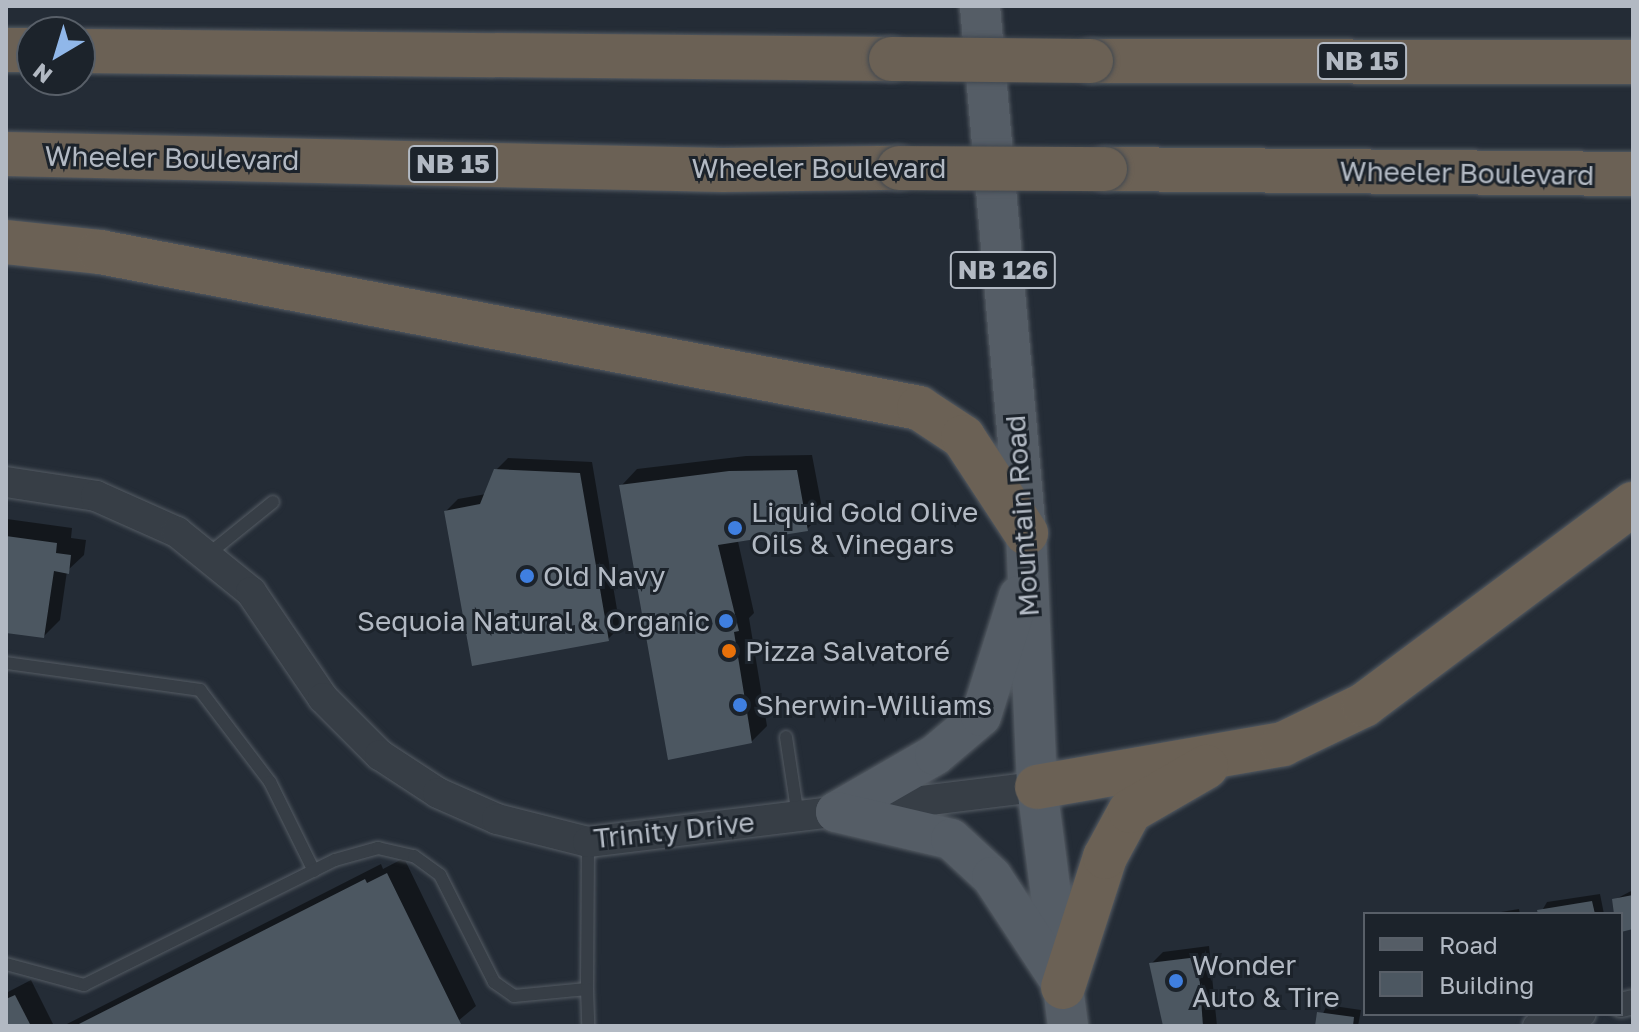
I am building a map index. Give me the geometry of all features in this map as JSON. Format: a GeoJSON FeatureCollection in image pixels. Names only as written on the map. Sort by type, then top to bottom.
{"type":"FeatureCollection","features":[{"type":"Feature","properties":{"kind":"highway","name":"NB 15"},"geometry":{"type":"LineString","coordinates":[[96,51],[1091,61],[1633,62]]}},
{"type":"Feature","properties":{"kind":"highway","name":"Wheeler Boulevard"},"geometry":{"type":"LineString","coordinates":[[6,154],[723,170],[899,168],[1633,174]]}},
{"type":"Feature","properties":{"kind":"highway"},"geometry":{"type":"LineString","coordinates":[[6,242],[100,252],[919,408],[963,437],[1027,552]]}},
{"type":"Feature","properties":{"kind":"highway"},"geometry":{"type":"LineString","coordinates":[[1037,787],[1283,744],[1364,705],[1633,504]]}},
{"type":"Feature","properties":{"kind":"highway"},"geometry":{"type":"LineString","coordinates":[[1066,1006],[1105,857],[1130,811],[1232,752]]}},
{"type":"Feature","properties":{"kind":"main road","name":"Mountain Road"},"geometry":{"type":"LineString","coordinates":[[980,6],[1027,552],[1037,787],[1066,1006]]}},
{"type":"Feature","properties":{"kind":"main road"},"geometry":{"type":"LineString","coordinates":[[817,814],[935,755],[981,716],[1027,552]]}},
{"type":"Feature","properties":{"kind":"main road"},"geometry":{"type":"LineString","coordinates":[[817,814],[951,839],[992,877],[1066,1006]]}},
{"type":"Feature","properties":{"kind":"street","name":"Trinity Drive"},"geometry":{"type":"LineString","coordinates":[[6,482],[96,496],[177,532],[251,592],[323,698],[380,755],[438,793],[497,819],[588,842],[1037,787]]}},
{"type":"Feature","properties":{"kind":"street"},"geometry":{"type":"LineString","coordinates":[[1535,1026],[1576,1016]]}},
{"type":"Feature","properties":{"kind":"lane"},"geometry":{"type":"LineString","coordinates":[[206,556],[273,502]]}},
{"type":"Feature","properties":{"kind":"lane"},"geometry":{"type":"LineString","coordinates":[[6,663],[200,690],[270,782],[314,871]]}},
{"type":"Feature","properties":{"kind":"lane"},"geometry":{"type":"LineString","coordinates":[[786,737],[817,814]]}},
{"type":"Feature","properties":{"kind":"lane"},"geometry":{"type":"LineString","coordinates":[[588,842],[588,1026]]}},
{"type":"Feature","properties":{"kind":"lane"},"geometry":{"type":"LineString","coordinates":[[6,964],[84,985],[314,871],[378,848],[414,856],[440,875],[494,982],[514,996],[587,989]]}},
{"type":"Feature","properties":{"kind":"building","name":"Old Navy"},"geometry":{"type":"Polygon","coordinates":[[[494,469],[580,473],[609,641],[472,666],[444,511],[480,504],[494,469]]]}},
{"type":"Feature","properties":{"kind":"building"},"geometry":{"type":"Polygon","coordinates":[[[797,470],[808,531],[718,545],[739,631],[734,632],[752,743],[668,760],[619,485],[729,471],[797,470]]]}},
{"type":"Feature","properties":{"kind":"building"},"geometry":{"type":"Polygon","coordinates":[[[6,536],[57,543],[56,553],[71,555],[69,574],[54,571],[44,638],[6,633],[6,536]]]}},
{"type":"Feature","properties":{"kind":"building"},"geometry":{"type":"Polygon","coordinates":[[[387,873],[461,1024],[457,1026],[75,1026],[365,879],[367,883],[387,873]]]}},
{"type":"Feature","properties":{"kind":"building"},"geometry":{"type":"Polygon","coordinates":[[[1633,895],[1633,929],[1623,932],[1623,912],[1614,912],[1612,899],[1633,895]]]}},
{"type":"Feature","properties":{"kind":"building"},"geometry":{"type":"Polygon","coordinates":[[[1592,901],[1595,912],[1538,912],[1592,901]]]}},
{"type":"Feature","properties":{"kind":"building","name":"Wonder Auto & Tire"},"geometry":{"type":"Polygon","coordinates":[[[1198,957],[1203,1026],[1163,1026],[1149,963],[1198,957]]]}},
{"type":"Feature","properties":{"kind":"building"},"geometry":{"type":"Polygon","coordinates":[[[15,995],[31,1026],[6,1026],[6,999],[15,995]]]}},
{"type":"Feature","properties":{"kind":"building"},"geometry":{"type":"Polygon","coordinates":[[[1317,1012],[1354,1017],[1353,1026],[1315,1026],[1317,1012]]]}},
{"type":"Feature","properties":{"kind":"place","name":"Liquid Gold Olive Oils & Vinegars"},"geometry":{"type":"Point","coordinates":[735,528]}},
{"type":"Feature","properties":{"kind":"place","name":"Old Navy"},"geometry":{"type":"Point","coordinates":[527,576]}},
{"type":"Feature","properties":{"kind":"place","name":"Sequoia Natural & Organic"},"geometry":{"type":"Point","coordinates":[726,621]}},
{"type":"Feature","properties":{"kind":"place","name":"Pizza Salvatoré"},"geometry":{"type":"Point","coordinates":[729,651]}},
{"type":"Feature","properties":{"kind":"place","name":"Sherwin-Williams"},"geometry":{"type":"Point","coordinates":[740,705]}},
{"type":"Feature","properties":{"kind":"place","name":"Wonder Auto & Tire"},"geometry":{"type":"Point","coordinates":[1176,981]}}]}
